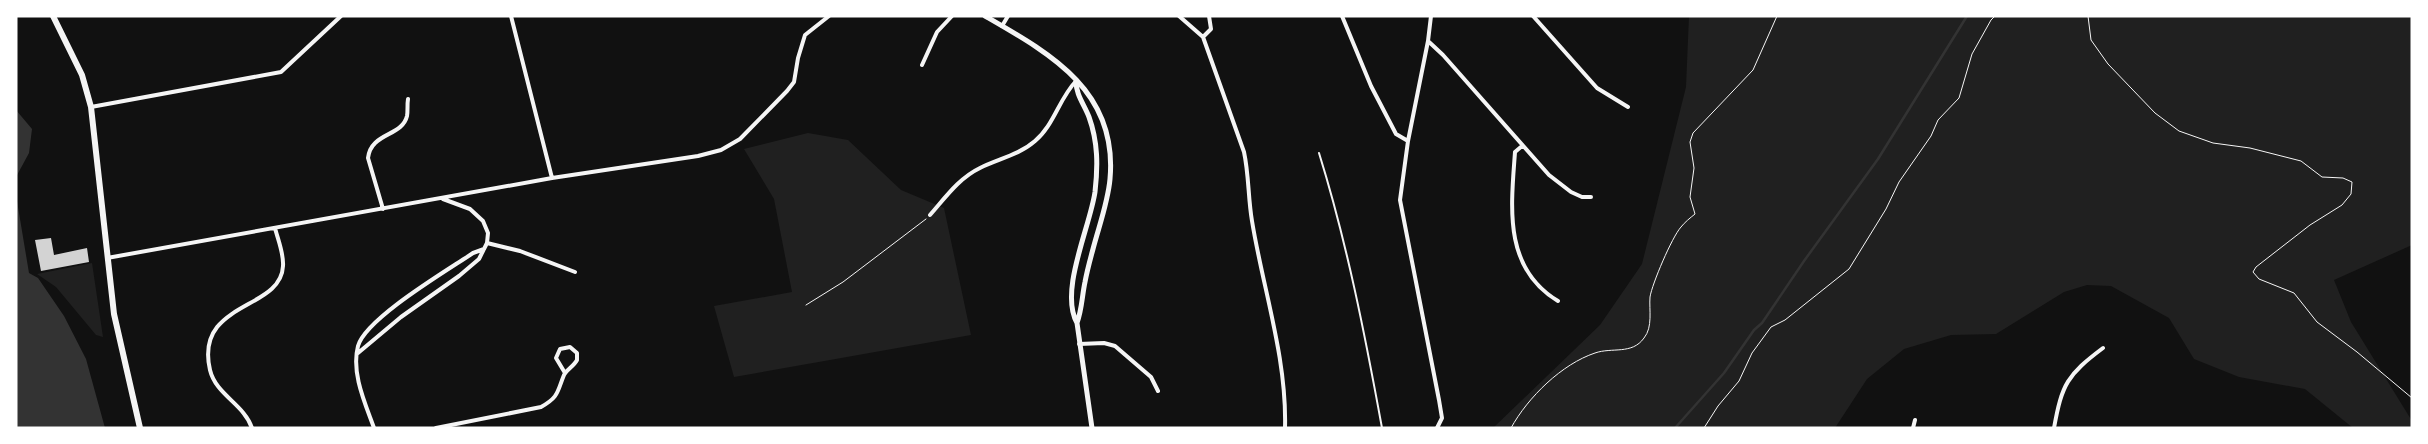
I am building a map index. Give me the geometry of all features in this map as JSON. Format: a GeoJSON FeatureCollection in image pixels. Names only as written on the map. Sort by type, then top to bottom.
{"type":"FeatureCollection","features":[{"type":"Feature","properties":{"kind":"main road"},"geometry":{"type":"LineString","coordinates":[[53,16],[82,75],[91,107],[114,314],[140,428]]}},
{"type":"Feature","properties":{"kind":"street"},"geometry":{"type":"LineString","coordinates":[[91,107],[281,72],[341,16]]}},
{"type":"Feature","properties":{"kind":"street"},"geometry":{"type":"LineString","coordinates":[[511,16],[552,178]]}},
{"type":"Feature","properties":{"kind":"street"},"geometry":{"type":"LineString","coordinates":[[107,258],[552,178],[698,156],[721,150],[740,139],[794,82],[798,58],[805,35],[829,16]]}},
{"type":"Feature","properties":{"kind":"street"},"geometry":{"type":"LineString","coordinates":[[922,65],[937,32],[952,16]]}},
{"type":"Feature","properties":{"kind":"street"},"geometry":{"type":"LineString","coordinates":[[985,16],[1047,54],[1076,82],[1084,87],[1094,100],[1107,136],[1110,160],[1107,194],[1085,282],[1083,308],[1077,323]]}},
{"type":"Feature","properties":{"kind":"street"},"geometry":{"type":"LineString","coordinates":[[1002,26],[1008,16]]}},
{"type":"Feature","properties":{"kind":"street"},"geometry":{"type":"LineString","coordinates":[[1179,16],[1203,38],[1244,152],[1248,170],[1252,219],[1286,394],[1286,428]]}},
{"type":"Feature","properties":{"kind":"street"},"geometry":{"type":"LineString","coordinates":[[1203,38],[1211,29],[1209,16]]}},
{"type":"Feature","properties":{"kind":"street"},"geometry":{"type":"LineString","coordinates":[[1342,16],[1372,86],[1396,134],[1408,141]]}},
{"type":"Feature","properties":{"kind":"street"},"geometry":{"type":"LineString","coordinates":[[1431,16],[1428,42],[1400,188],[1400,212],[1442,418],[1437,428]]}},
{"type":"Feature","properties":{"kind":"street"},"geometry":{"type":"LineString","coordinates":[[1533,16],[1597,88],[1628,107]]}},
{"type":"Feature","properties":{"kind":"street"},"geometry":{"type":"LineString","coordinates":[[1428,42],[1443,55],[1522,146],[1561,186],[1582,197],[1591,197]]}},
{"type":"Feature","properties":{"kind":"street"},"geometry":{"type":"LineString","coordinates":[[930,215],[958,182],[978,168],[1016,153],[1038,139],[1051,121],[1063,97],[1076,82]]}},
{"type":"Feature","properties":{"kind":"street"},"geometry":{"type":"LineString","coordinates":[[1076,82],[1076,91],[1089,117],[1094,134],[1097,162],[1094,194],[1074,278],[1073,315],[1077,323],[1092,428]]}},
{"type":"Feature","properties":{"kind":"street"},"geometry":{"type":"LineString","coordinates":[[383,209],[368,158],[369,151],[375,141],[402,126],[407,117],[408,100]]}},
{"type":"Feature","properties":{"kind":"street"},"geometry":{"type":"LineString","coordinates":[[1522,146],[1516,152],[1512,196],[1512,212],[1520,256],[1524,267],[1538,286],[1558,301]]}},
{"type":"Feature","properties":{"kind":"street"},"geometry":{"type":"LineString","coordinates":[[358,353],[401,317],[479,259],[487,243],[488,233],[482,221],[470,209],[440,198]]}},
{"type":"Feature","properties":{"kind":"street"},"geometry":{"type":"LineString","coordinates":[[252,428],[241,412],[217,388],[210,372],[209,344],[222,320],[235,310],[261,297],[275,286],[282,275],[284,265],[275,228]]}},
{"type":"Feature","properties":{"kind":"street"},"geometry":{"type":"LineString","coordinates":[[487,243],[520,252],[575,272]]}},
{"type":"Feature","properties":{"kind":"street"},"geometry":{"type":"LineString","coordinates":[[374,428],[357,373],[358,346],[363,336],[400,303],[473,253],[484,249]]}},
{"type":"Feature","properties":{"kind":"street"},"geometry":{"type":"LineString","coordinates":[[1079,344],[1115,346],[1151,377],[1158,392]]}},
{"type":"Feature","properties":{"kind":"street"},"geometry":{"type":"LineString","coordinates":[[436,428],[542,407],[552,401],[560,391],[564,373],[574,365],[578,356],[570,347],[560,349],[556,358],[564,373]]}},
{"type":"Feature","properties":{"kind":"street"},"geometry":{"type":"LineString","coordinates":[[2054,428],[2060,398],[2071,375],[2079,366],[2103,348]]}},
{"type":"Feature","properties":{"kind":"street"},"geometry":{"type":"LineString","coordinates":[[1913,428],[1915,420]]}},
{"type":"Feature","properties":{"kind":"lane"},"geometry":{"type":"LineString","coordinates":[[1318,153],[1338,215],[1353,279],[1382,428]]}},
{"type":"Feature","properties":{"kind":"path"},"geometry":{"type":"LineString","coordinates":[[1511,428],[1517,417],[1559,371],[1596,352],[1633,348],[1645,338],[1650,323],[1650,298],[1653,284],[1680,227],[1695,214],[1690,197],[1694,168],[1691,138],[1719,105],[1728,99],[1737,86],[1753,70],[1777,16]]}},
{"type":"Feature","properties":{"kind":"path"},"geometry":{"type":"LineString","coordinates":[[1704,428],[1718,406],[1739,380],[1752,353],[1771,328],[1785,320],[1816,294],[1837,281],[1849,269],[1899,182],[1931,136],[1938,120],[1959,98],[1972,54],[1995,16]]}},
{"type":"Feature","properties":{"kind":"path"},"geometry":{"type":"LineString","coordinates":[[2088,16],[2091,40],[2108,64],[2156,113],[2179,131],[2212,143],[2250,148],[2301,161],[2322,177],[2343,178],[2352,182],[2351,194],[2342,205],[2310,225],[2256,267],[2253,272],[2259,279],[2294,293],[2317,322],[2358,352],[2412,398]]}},
{"type":"Feature","properties":{"kind":"path"},"geometry":{"type":"LineString","coordinates":[[806,305],[843,282],[930,215]]}},
{"type":"Feature","properties":{"kind":"shaded area"},"geometry":{"type":"Polygon","coordinates":[[[1689,16],[2412,16],[2412,245],[2334,280],[2351,322],[2412,421],[2412,428],[2353,428],[2305,389],[2239,377],[2194,359],[2169,318],[2111,286],[2087,285],[2064,292],[1996,334],[1951,335],[1904,349],[1867,379],[1835,428],[1493,428],[1600,325],[1642,264],[1686,87],[1689,16]]]}},
{"type":"Feature","properties":{"kind":"shaded area"},"geometry":{"type":"Polygon","coordinates":[[[16,110],[32,129],[29,153],[16,177],[16,110]]]}},
{"type":"Feature","properties":{"kind":"shaded area"},"geometry":{"type":"Polygon","coordinates":[[[808,133],[848,140],[901,190],[944,208],[971,335],[734,377],[714,306],[792,292],[774,199],[744,149],[808,133]]]}},
{"type":"Feature","properties":{"kind":"shaded area"},"geometry":{"type":"Polygon","coordinates":[[[16,195],[29,273],[38,278],[64,316],[86,359],[105,428],[16,428],[16,195]]]}},
{"type":"Feature","properties":{"kind":"shaded area"},"geometry":{"type":"Polygon","coordinates":[[[92,263],[103,337],[96,335],[56,287],[37,274],[92,263]]]}},
{"type":"Feature","properties":{"kind":"building"},"geometry":{"type":"Polygon","coordinates":[[[51,238],[54,255],[87,248],[89,262],[41,271],[35,240],[51,238]]]}},
{"type":"Feature","properties":{"kind":"waterway"},"geometry":{"type":"LineString","coordinates":[[1675,428],[1724,373],[1754,330],[1762,323],[1804,261],[1878,159],[1967,16]]}}]}
